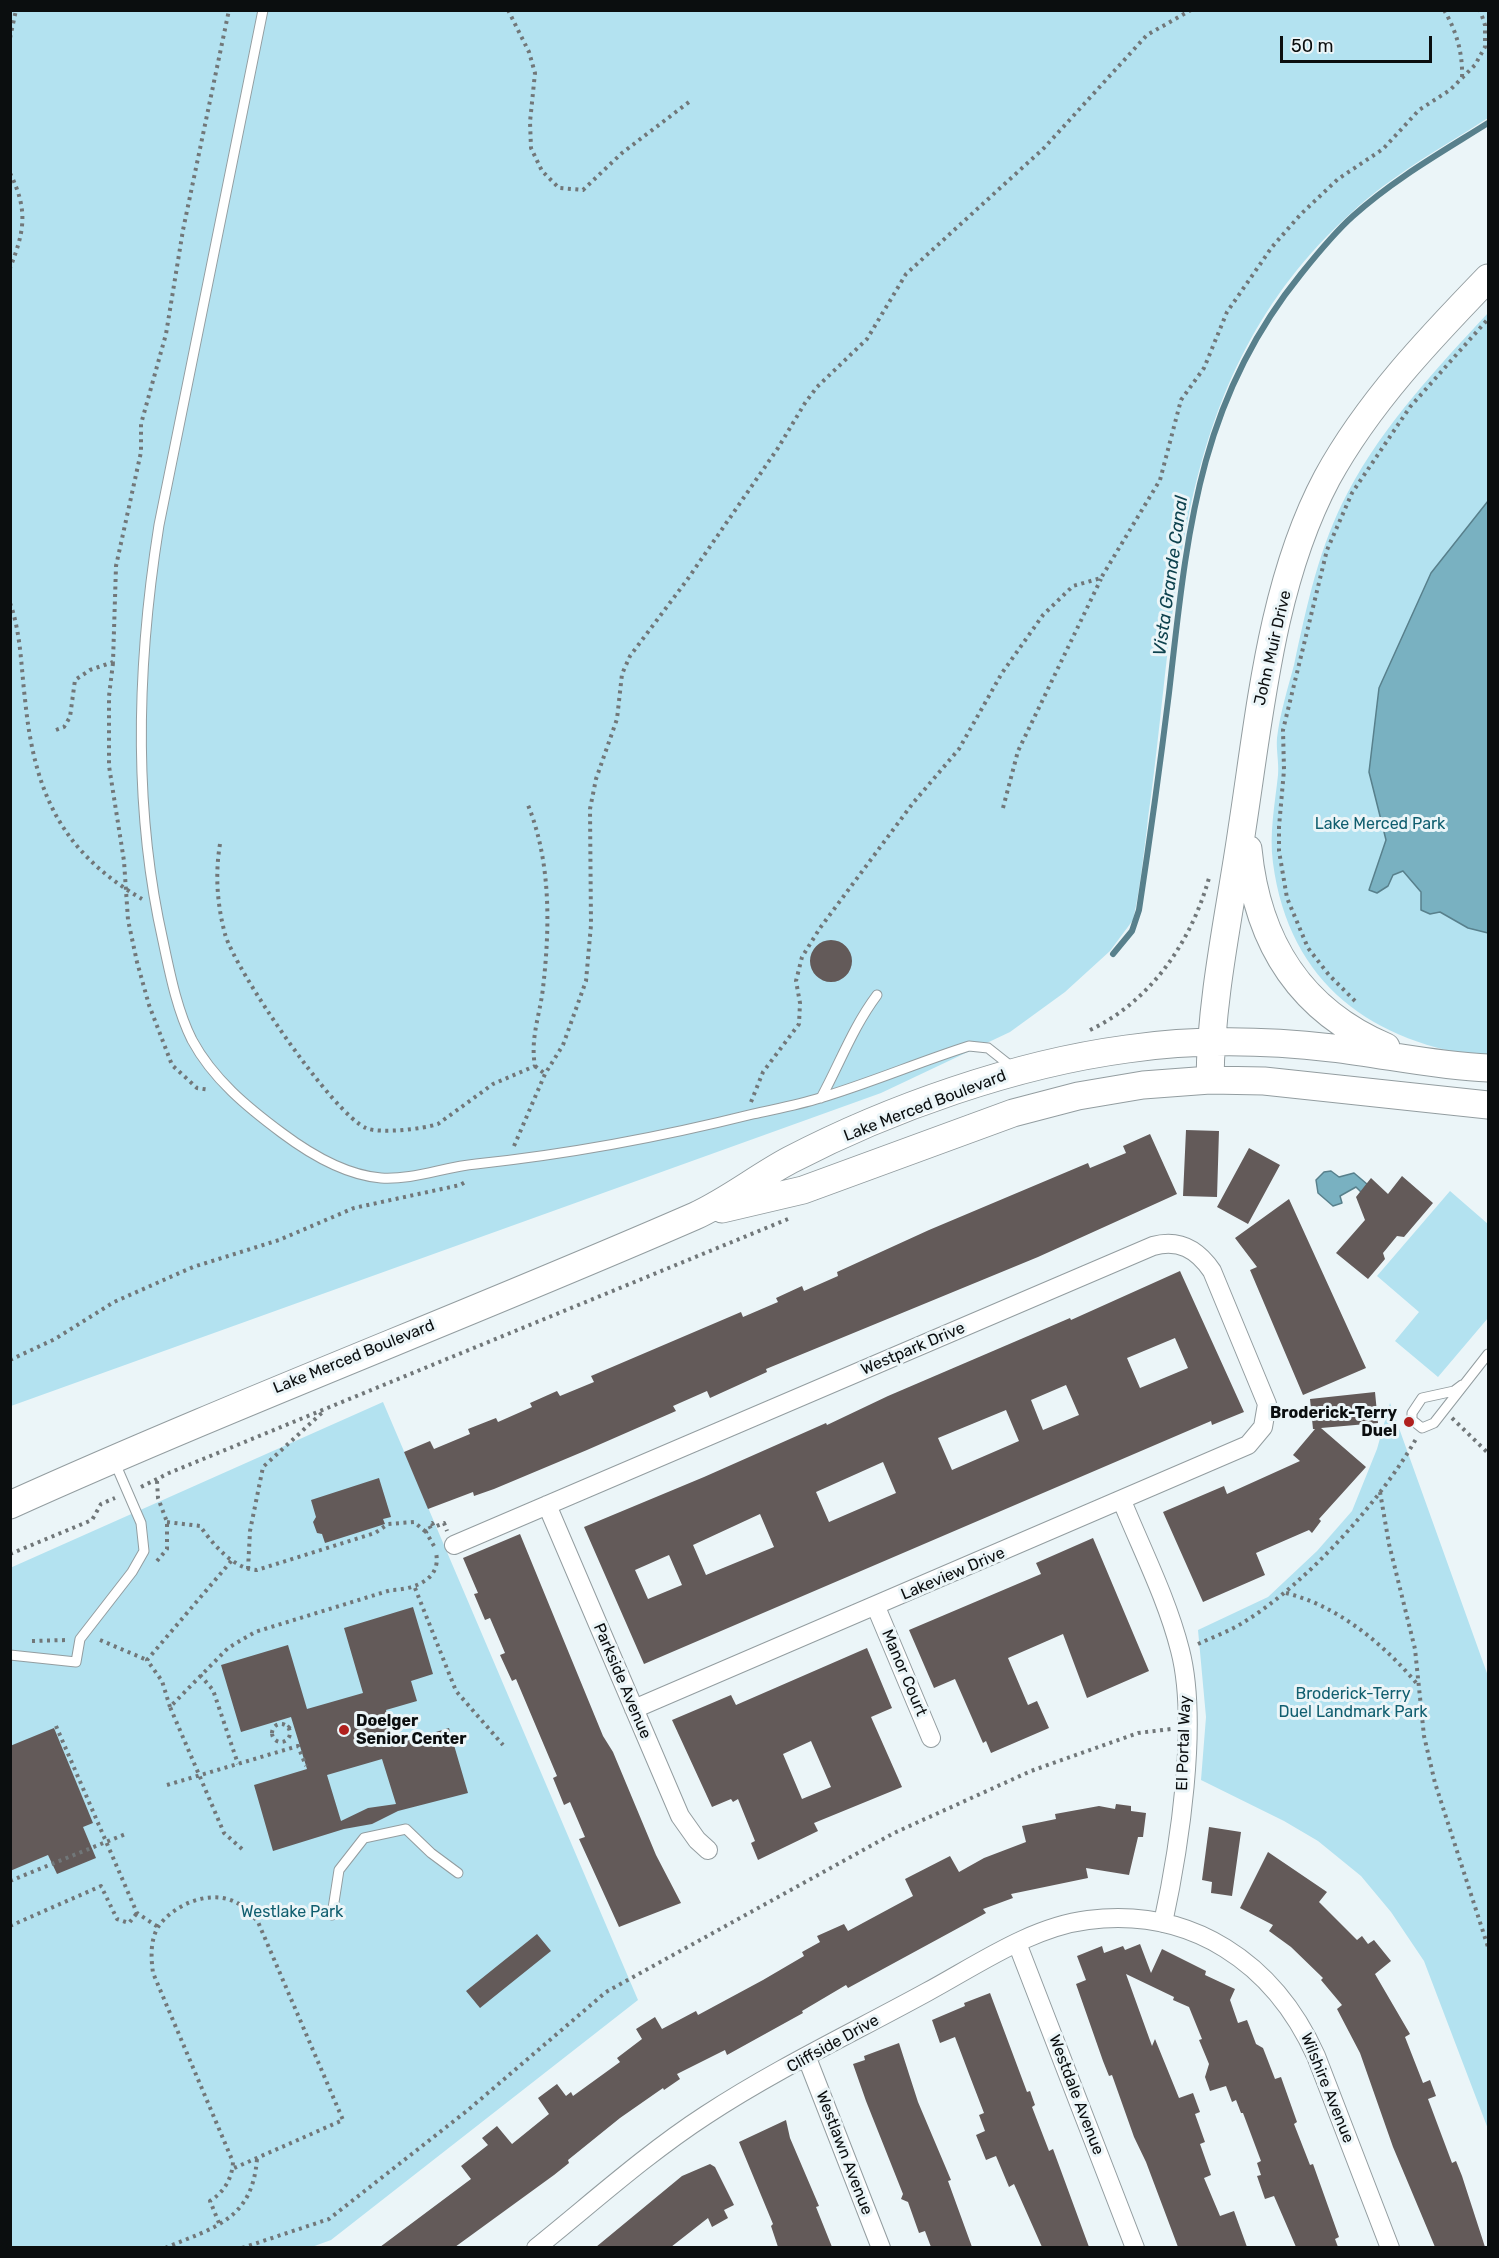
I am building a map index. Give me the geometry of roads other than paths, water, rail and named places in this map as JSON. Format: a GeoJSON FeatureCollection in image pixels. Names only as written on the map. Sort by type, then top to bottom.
{"type":"FeatureCollection","features":[{"type":"Feature","properties":{"kind":"main road","name":"John Muir Drive"},"geometry":{"type":"LineString","coordinates":[[1210,1080],[1210,1041],[1254,734],[1289,577],[1312,511],[1338,460],[1365,418],[1412,360],[1488,278]]}},
{"type":"Feature","properties":{"kind":"main road"},"geometry":{"type":"LineString","coordinates":[[1246,801],[1248,844],[1254,889],[1269,936],[1289,971],[1312,1000],[1337,1021],[1371,1040],[1420,1061]]}},
{"type":"Feature","properties":{"kind":"main road","name":"Lake Merced Boulevard"},"geometry":{"type":"LineString","coordinates":[[10,1505],[113,1458],[700,1214],[812,1150],[946,1095],[1020,1071],[1106,1052],[1210,1041],[1310,1045],[1488,1068]]}},
{"type":"Feature","properties":{"kind":"main road","name":"Lake Merced Boulevard"},"geometry":{"type":"LineString","coordinates":[[700,1214],[803,1190],[980,1123],[1034,1106],[1121,1088],[1210,1080],[1307,1084],[1488,1105]]}},
{"type":"Feature","properties":{"kind":"street","name":"Westpark Drive"},"geometry":{"type":"LineString","coordinates":[[454,1545],[1164,1244],[1185,1246],[1197,1253],[1212,1271],[1264,1392],[1267,1404],[1263,1427]]}},
{"type":"Feature","properties":{"kind":"street","name":"Lakeview Drive"},"geometry":{"type":"LineString","coordinates":[[634,1709],[1238,1452],[1252,1441],[1263,1427]]}},
{"type":"Feature","properties":{"kind":"street","name":"El Portal Way"},"geometry":{"type":"LineString","coordinates":[[1122,1501],[1162,1596],[1181,1653],[1186,1681],[1187,1728],[1179,1823],[1163,1923]]}},
{"type":"Feature","properties":{"kind":"street","name":"Parkside Avenue"},"geometry":{"type":"LineString","coordinates":[[547,1505],[680,1816],[697,1840],[708,1850]]}},
{"type":"Feature","properties":{"kind":"street","name":"Manor Court"},"geometry":{"type":"LineString","coordinates":[[876,1607],[931,1738]]}},
{"type":"Feature","properties":{"kind":"street","name":"Cliffside Drive"},"geometry":{"type":"LineString","coordinates":[[536,2247],[705,2115],[1017,1943],[1068,1923],[1089,1920],[1139,1919],[1163,1923]]}},
{"type":"Feature","properties":{"kind":"street","name":"Wilshire Avenue"},"geometry":{"type":"LineString","coordinates":[[1163,1923],[1200,1935],[1231,1951],[1253,1967],[1289,2007],[1316,2056],[1390,2247]]}},
{"type":"Feature","properties":{"kind":"street","name":"Westdale Avenue"},"geometry":{"type":"LineString","coordinates":[[1017,1943],[1135,2247]]}},
{"type":"Feature","properties":{"kind":"street","name":"Westlawn Avenue"},"geometry":{"type":"LineString","coordinates":[[807,2058],[881,2247]]}},
{"type":"Feature","properties":{"kind":"lane"},"geometry":{"type":"LineString","coordinates":[[263,10],[151,576],[141,705],[144,825],[155,908],[177,998],[192,1039],[228,1088],[268,1123],[306,1151],[329,1162],[379,1178],[407,1177],[625,1143],[821,1098],[969,1046],[988,1048],[1004,1064],[1020,1071]]}},
{"type":"Feature","properties":{"kind":"lane"},"geometry":{"type":"LineString","coordinates":[[821,1098],[838,1067],[850,1036],[877,995]]}},
{"type":"Feature","properties":{"kind":"lane"},"geometry":{"type":"LineString","coordinates":[[1462,1385],[1454,1391],[1422,1398],[1412,1413],[1412,1420],[1422,1428],[1434,1423],[1488,1354]]}},
{"type":"Feature","properties":{"kind":"lane"},"geometry":{"type":"LineString","coordinates":[[10,1655],[76,1662],[80,1639],[132,1572],[144,1551],[141,1523],[113,1458]]}},
{"type":"Feature","properties":{"kind":"lane"},"geometry":{"type":"LineString","coordinates":[[332,1915],[339,1870],[364,1838],[406,1829],[431,1853],[458,1873]]}},
{"type":"Feature","properties":{"kind":"waterway","name":"Vista Grande Canal"},"geometry":{"type":"LineString","coordinates":[[1113,954],[1132,931],[1139,910],[1191,525],[1218,421],[1239,371],[1266,322],[1301,274],[1346,223],[1402,178],[1488,123]]}},
{"type":"Feature","properties":{"kind":"place","name":"Broderick-Terry Duel"},"geometry":{"type":"Point","coordinates":[1409,1422]}},
{"type":"Feature","properties":{"kind":"place","name":"Doelger Senior Center"},"geometry":{"type":"Point","coordinates":[344,1730]}},
{"type":"Feature","properties":{"kind":"park label","name":"Lake Merced Park"},"geometry":{"type":"Point","coordinates":[1380,824]}},
{"type":"Feature","properties":{"kind":"park label","name":"Broderick-Terry Duel Landmark Park"},"geometry":{"type":"Point","coordinates":[1353,1703]}},
{"type":"Feature","properties":{"kind":"park label","name":"Westlake Park"},"geometry":{"type":"Point","coordinates":[292,1912]}}]}
